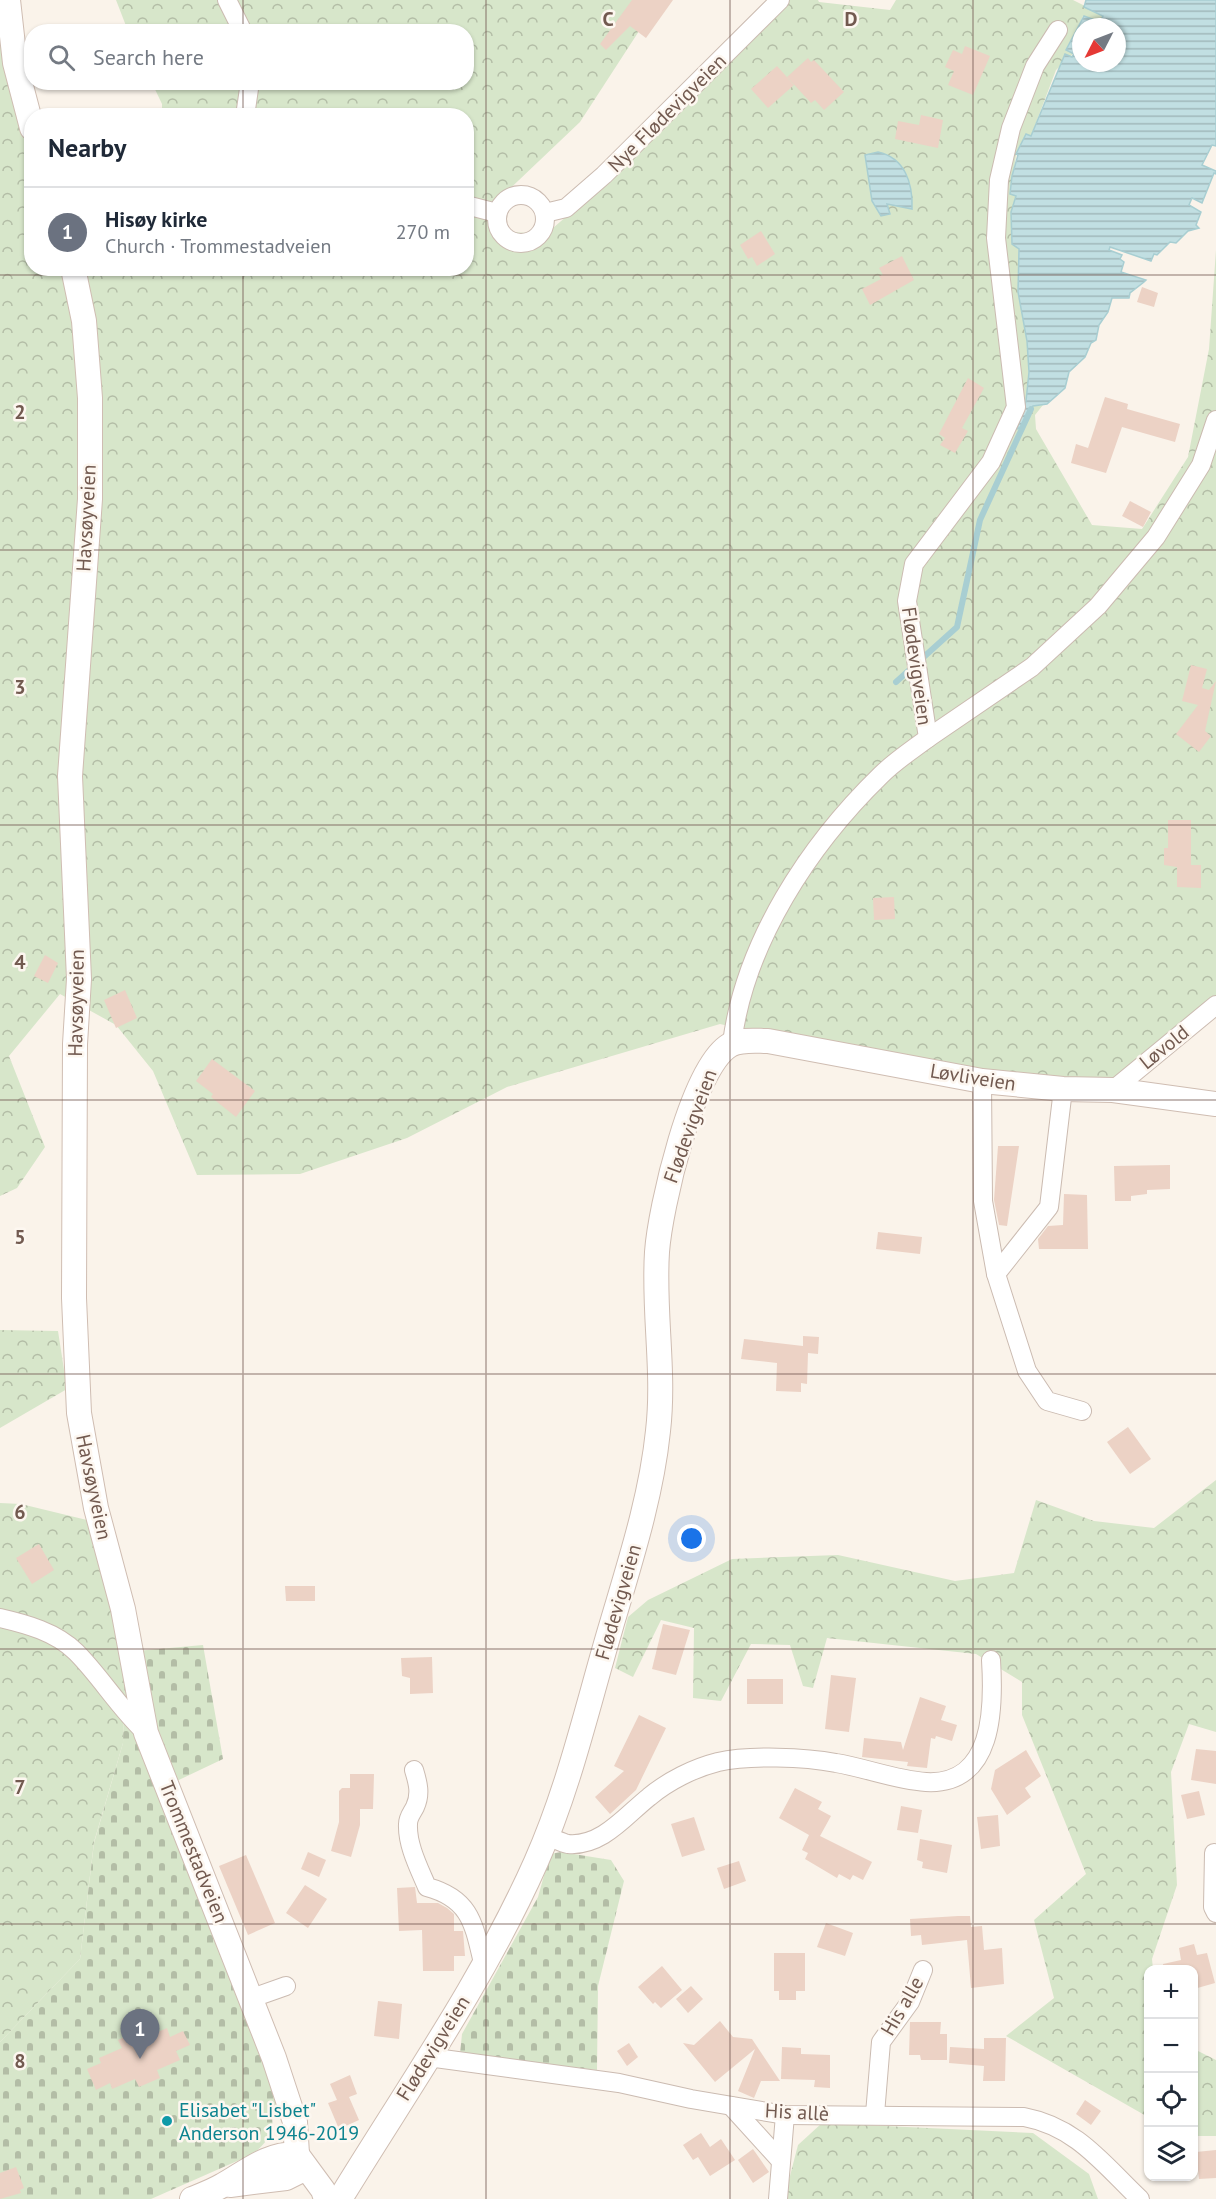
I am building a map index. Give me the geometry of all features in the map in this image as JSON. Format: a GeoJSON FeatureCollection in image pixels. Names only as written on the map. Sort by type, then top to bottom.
{"type":"FeatureCollection","features":[{"type":"Feature","properties":{"kind":"main road"},"geometry":{"type":"LineString","coordinates":[[8,0],[15,63],[27,108]]}},
{"type":"Feature","properties":{"kind":"main road","name":"Havsøyveien"},"geometry":{"type":"LineString","coordinates":[[75,276],[84,321],[90,409],[90,499],[70,776],[79,979],[75,1044],[74,1350],[79,1413],[86,1460],[123,1609],[146,1733]]}},
{"type":"Feature","properties":{"kind":"main road","name":"Løvliveien"},"geometry":{"type":"LineString","coordinates":[[732,1043],[768,1041],[982,1081],[1063,1089],[1113,1090],[1216,1104]]}},
{"type":"Feature","properties":{"kind":"main road","name":"Flødevigveien"},"geometry":{"type":"LineString","coordinates":[[337,2199],[343,2194],[484,1967],[547,1836],[561,1799],[617,1606],[652,1473],[661,1394],[656,1287],[659,1228],[664,1202],[690,1115],[706,1075],[716,1056],[732,1043]]}},
{"type":"Feature","properties":{"kind":"main road","name":"Trommestadveien"},"geometry":{"type":"LineString","coordinates":[[146,1733],[252,1998],[295,2122],[302,2161]]}},
{"type":"Feature","properties":{"kind":"main road"},"geometry":{"type":"LineString","coordinates":[[192,2199],[221,2186],[255,2164],[282,2154],[302,2161],[323,2190],[326,2199]]}},
{"type":"Feature","properties":{"kind":"street"},"geometry":{"type":"LineString","coordinates":[[227,0],[239,24]]}},
{"type":"Feature","properties":{"kind":"street","name":"Nye Flødevigveien"},"geometry":{"type":"LineString","coordinates":[[545,213],[566,208],[604,175],[780,0]]}},
{"type":"Feature","properties":{"kind":"street","name":"Flødevigveien"},"geometry":{"type":"LineString","coordinates":[[732,1043],[735,1017],[762,942],[799,874],[832,827],[882,774],[928,738],[909,632],[906,601],[914,564],[991,462],[1016,407],[996,238],[999,180],[1011,128],[1035,66],[1058,30]]}},
{"type":"Feature","properties":{"kind":"street"},"geometry":{"type":"LineString","coordinates":[[246,108],[249,90]]}},
{"type":"Feature","properties":{"kind":"street"},"geometry":{"type":"LineString","coordinates":[[521,194],[536,200],[545,213],[543,229],[539,236],[532,240],[517,243],[503,236],[498,229],[497,213],[506,199],[521,194]]}},
{"type":"Feature","properties":{"kind":"street"},"geometry":{"type":"LineString","coordinates":[[474,207],[497,213]]}},
{"type":"Feature","properties":{"kind":"street"},"geometry":{"type":"LineString","coordinates":[[928,738],[1032,667],[1098,606],[1156,537],[1201,465],[1216,420]]}},
{"type":"Feature","properties":{"kind":"street","name":"Løvold"},"geometry":{"type":"LineString","coordinates":[[1113,1090],[1216,1005]]}},
{"type":"Feature","properties":{"kind":"street"},"geometry":{"type":"LineString","coordinates":[[982,1081],[983,1201],[996,1274],[1027,1371],[1047,1401],[1082,1411]]}},
{"type":"Feature","properties":{"kind":"street"},"geometry":{"type":"LineString","coordinates":[[996,1274],[1049,1207],[1063,1089]]}},
{"type":"Feature","properties":{"kind":"street","name":"Trommestadveien"},"geometry":{"type":"LineString","coordinates":[[0,1618],[32,1625],[75,1650],[123,1711],[146,1733]]}},
{"type":"Feature","properties":{"kind":"street"},"geometry":{"type":"LineString","coordinates":[[547,1836],[568,1844],[601,1836],[669,1784],[695,1770],[737,1759],[834,1762],[927,1782],[955,1777],[972,1765],[982,1749],[991,1724],[993,1694],[991,1660]]}},
{"type":"Feature","properties":{"kind":"street"},"geometry":{"type":"LineString","coordinates":[[414,1770],[419,1783],[418,1796],[408,1820],[408,1834],[418,1868],[427,1887],[449,1893],[466,1911],[484,1967]]}},
{"type":"Feature","properties":{"kind":"street"},"geometry":{"type":"LineString","coordinates":[[1214,1853],[1213,1906],[1216,1913]]}},
{"type":"Feature","properties":{"kind":"street","name":"His alle"},"geometry":{"type":"LineString","coordinates":[[875,2114],[881,2042],[910,2001],[923,1970]]}},
{"type":"Feature","properties":{"kind":"street"},"geometry":{"type":"LineString","coordinates":[[252,1998],[286,1986]]}},
{"type":"Feature","properties":{"kind":"street","name":"His allè"},"geometry":{"type":"LineString","coordinates":[[428,2057],[619,2083],[785,2115],[875,2114],[1024,2117],[1040,2120],[1064,2130],[1079,2140],[1140,2199]]}},
{"type":"Feature","properties":{"kind":"street"},"geometry":{"type":"LineString","coordinates":[[731,2106],[780,2160]]}},
{"type":"Feature","properties":{"kind":"street"},"geometry":{"type":"LineString","coordinates":[[778,2199],[785,2115]]}},
{"type":"Feature","properties":{"kind":"green space"},"geometry":{"type":"Polygon","coordinates":[[[116,0],[644,0],[641,28],[580,122],[499,199],[494,231],[546,234],[631,161],[788,0],[818,0],[819,2],[890,10],[896,0],[1073,0],[1103,15],[1102,18],[1083,16],[1072,18],[1072,39],[1067,50],[1072,52],[1072,55],[1056,70],[1031,136],[1016,155],[1013,176],[1016,196],[1011,212],[1012,244],[1019,248],[1018,292],[1027,341],[1029,372],[1026,401],[1017,428],[1023,426],[1033,406],[1043,405],[1035,415],[1036,429],[1092,525],[1142,529],[1188,457],[1209,349],[1216,250],[1216,1000],[1119,1086],[938,1073],[720,1024],[507,1087],[407,1138],[300,1174],[197,1175],[153,1071],[116,1025],[60,994],[9,1056],[45,1147],[17,1188],[0,1196],[0,35],[24,130],[24,276],[474,276],[474,108],[162,108],[155,90],[474,90],[474,24],[125,24],[116,0]]]}},
{"type":"Feature","properties":{"kind":"green space"},"geometry":{"type":"Polygon","coordinates":[[[0,1330],[58,1331],[67,1389],[0,1428],[0,1330]]]}},
{"type":"Feature","properties":{"kind":"green space"},"geometry":{"type":"Polygon","coordinates":[[[1216,1480],[1216,1732],[1189,1724],[1171,1772],[1177,1885],[1152,1959],[1153,1965],[1144,1965],[1144,2115],[1006,2036],[1054,1998],[1034,1920],[1086,1874],[1022,1715],[1022,1682],[976,1654],[827,1638],[813,1688],[803,1686],[790,1645],[751,1644],[721,1701],[693,1698],[694,1628],[661,1620],[633,1677],[615,1668],[628,1617],[648,1600],[732,1559],[838,1555],[955,1581],[1014,1573],[1036,1500],[1094,1521],[1154,1528],[1216,1480]]]}},
{"type":"Feature","properties":{"kind":"green space"},"geometry":{"type":"Polygon","coordinates":[[[0,1503],[21,1504],[91,1521],[125,1652],[123,1743],[94,1842],[80,1959],[0,2042],[0,1503]]]}},
{"type":"Feature","properties":{"kind":"green space"},"geometry":{"type":"Polygon","coordinates":[[[203,1645],[223,1759],[162,1788],[282,2107],[271,2113],[272,2126],[269,2136],[253,2154],[151,2199],[0,2199],[0,2042],[80,1959],[94,1843],[123,1743],[125,1652],[203,1645]]]}},
{"type":"Feature","properties":{"kind":"green space"},"geometry":{"type":"Polygon","coordinates":[[[561,1852],[611,1860],[624,1881],[598,1986],[597,2070],[460,2054],[462,2034],[538,1897],[550,1854],[561,1852]]]}},
{"type":"Feature","properties":{"kind":"green space"},"geometry":{"type":"Polygon","coordinates":[[[1198,2051],[1216,2060],[1216,2136],[1198,2136],[1198,2051]]]}},
{"type":"Feature","properties":{"kind":"green space"},"geometry":{"type":"Polygon","coordinates":[[[822,2123],[1033,2133],[1089,2174],[1098,2199],[784,2199],[798,2145],[822,2123]]]}},
{"type":"Feature","properties":{"kind":"water"},"geometry":{"type":"Polygon","coordinates":[[[1086,0],[1216,0],[1216,146],[1212,145],[1202,165],[1216,171],[1216,174],[1214,173],[1202,203],[1192,198],[1189,205],[1201,212],[1196,225],[1199,228],[1188,231],[1176,243],[1170,242],[1157,255],[1154,254],[1151,261],[1110,247],[1109,250],[1122,255],[1120,259],[1124,262],[1121,272],[1146,280],[1130,293],[1129,298],[1112,298],[1108,312],[1099,325],[1096,340],[1091,343],[1085,357],[1069,372],[1065,388],[1047,404],[1033,406],[1023,426],[1017,429],[1026,401],[1029,372],[1027,341],[1018,292],[1019,249],[1012,244],[1011,212],[1016,196],[1010,194],[1018,155],[1016,154],[1026,134],[1031,136],[1065,54],[1072,57],[1072,72],[1126,72],[1126,18],[1102,18],[1103,16],[1084,7],[1086,0]]]}},
{"type":"Feature","properties":{"kind":"water"},"geometry":{"type":"Polygon","coordinates":[[[1072,39],[1072,53],[1066,50],[1072,39]]]}},
{"type":"Feature","properties":{"kind":"water"},"geometry":{"type":"Polygon","coordinates":[[[878,152],[895,160],[906,173],[911,190],[912,209],[887,204],[890,214],[881,216],[872,201],[865,155],[878,152]]]}},
{"type":"Feature","properties":{"kind":"building"},"geometry":{"type":"Polygon","coordinates":[[[632,0],[673,0],[646,38],[630,26],[606,50],[600,44],[632,0]]]}},
{"type":"Feature","properties":{"kind":"building"},"geometry":{"type":"Polygon","coordinates":[[[965,46],[990,56],[973,95],[948,85],[954,71],[945,67],[953,50],[962,54],[965,46]]]}},
{"type":"Feature","properties":{"kind":"building"},"geometry":{"type":"Polygon","coordinates":[[[808,58],[811,62],[814,60],[844,92],[824,110],[815,100],[811,103],[787,77],[808,58]]]}},
{"type":"Feature","properties":{"kind":"building"},"geometry":{"type":"Polygon","coordinates":[[[777,66],[794,85],[768,108],[751,89],[777,66]]]}},
{"type":"Feature","properties":{"kind":"building"},"geometry":{"type":"Polygon","coordinates":[[[921,115],[943,120],[938,148],[895,139],[898,121],[919,125],[921,115]]]}},
{"type":"Feature","properties":{"kind":"building"},"geometry":{"type":"Polygon","coordinates":[[[761,231],[775,254],[757,266],[752,257],[748,259],[740,245],[761,231]]]}},
{"type":"Feature","properties":{"kind":"building"},"geometry":{"type":"Polygon","coordinates":[[[902,256],[914,280],[870,305],[862,289],[881,279],[879,276],[883,275],[879,268],[902,256]]]}},
{"type":"Feature","properties":{"kind":"building"},"geometry":{"type":"Polygon","coordinates":[[[1142,287],[1158,293],[1154,307],[1137,302],[1142,287]]]}},
{"type":"Feature","properties":{"kind":"building"},"geometry":{"type":"Polygon","coordinates":[[[968,378],[984,388],[962,428],[968,431],[955,453],[940,445],[945,438],[939,434],[968,378]]]}},
{"type":"Feature","properties":{"kind":"building"},"geometry":{"type":"Polygon","coordinates":[[[1105,397],[1128,404],[1127,409],[1180,424],[1175,442],[1122,427],[1106,473],[1071,463],[1076,444],[1088,448],[1105,397]]]}},
{"type":"Feature","properties":{"kind":"building"},"geometry":{"type":"Polygon","coordinates":[[[1130,501],[1151,512],[1143,527],[1122,516],[1130,501]]]}},
{"type":"Feature","properties":{"kind":"building"},"geometry":{"type":"Polygon","coordinates":[[[1191,665],[1207,669],[1202,688],[1209,690],[1216,681],[1205,731],[1211,736],[1199,752],[1176,734],[1198,705],[1182,701],[1191,665]]]}},
{"type":"Feature","properties":{"kind":"building"},"geometry":{"type":"Polygon","coordinates":[[[1168,820],[1191,820],[1191,865],[1201,865],[1201,888],[1177,887],[1177,867],[1164,865],[1164,848],[1168,848],[1168,820]]]}},
{"type":"Feature","properties":{"kind":"building"},"geometry":{"type":"Polygon","coordinates":[[[894,897],[895,919],[874,920],[873,898],[894,897]]]}},
{"type":"Feature","properties":{"kind":"building"},"geometry":{"type":"Polygon","coordinates":[[[45,955],[58,963],[48,983],[34,976],[45,955]]]}},
{"type":"Feature","properties":{"kind":"building"},"geometry":{"type":"Polygon","coordinates":[[[125,990],[137,1018],[116,1028],[104,1000],[125,990]]]}},
{"type":"Feature","properties":{"kind":"building"},"geometry":{"type":"Polygon","coordinates":[[[212,1059],[255,1091],[236,1117],[211,1097],[213,1094],[196,1081],[212,1059]]]}},
{"type":"Feature","properties":{"kind":"building"},"geometry":{"type":"Polygon","coordinates":[[[998,1146],[1019,1146],[1007,1226],[999,1225],[994,1200],[998,1146]]]}},
{"type":"Feature","properties":{"kind":"building"},"geometry":{"type":"Polygon","coordinates":[[[1170,1165],[1170,1189],[1147,1190],[1147,1194],[1131,1196],[1131,1201],[1115,1201],[1114,1166],[1170,1165]]]}},
{"type":"Feature","properties":{"kind":"building"},"geometry":{"type":"Polygon","coordinates":[[[1064,1194],[1087,1195],[1088,1249],[1039,1249],[1038,1239],[1048,1226],[1063,1225],[1064,1194]]]}},
{"type":"Feature","properties":{"kind":"building"},"geometry":{"type":"Polygon","coordinates":[[[878,1232],[922,1237],[920,1254],[876,1249],[878,1232]]]}},
{"type":"Feature","properties":{"kind":"building"},"geometry":{"type":"Polygon","coordinates":[[[803,1336],[819,1337],[818,1354],[808,1353],[807,1384],[801,1383],[801,1392],[776,1391],[777,1363],[741,1359],[744,1339],[803,1346],[803,1336]]]}},
{"type":"Feature","properties":{"kind":"building"},"geometry":{"type":"Polygon","coordinates":[[[1128,1427],[1151,1459],[1130,1474],[1107,1442],[1128,1427]]]}},
{"type":"Feature","properties":{"kind":"building"},"geometry":{"type":"Polygon","coordinates":[[[39,1544],[54,1570],[32,1584],[16,1558],[39,1544]]]}},
{"type":"Feature","properties":{"kind":"building"},"geometry":{"type":"Polygon","coordinates":[[[285,1586],[315,1586],[315,1601],[286,1601],[285,1586]]]}},
{"type":"Feature","properties":{"kind":"building"},"geometry":{"type":"Polygon","coordinates":[[[663,1624],[690,1630],[676,1675],[652,1669],[663,1624]]]}},
{"type":"Feature","properties":{"kind":"building"},"geometry":{"type":"Polygon","coordinates":[[[432,1657],[433,1693],[410,1694],[410,1678],[402,1676],[401,1658],[432,1657]]]}},
{"type":"Feature","properties":{"kind":"building"},"geometry":{"type":"Polygon","coordinates":[[[831,1675],[856,1678],[849,1732],[825,1729],[831,1675]]]}},
{"type":"Feature","properties":{"kind":"building"},"geometry":{"type":"Polygon","coordinates":[[[747,1679],[783,1679],[783,1704],[747,1704],[747,1679]]]}},
{"type":"Feature","properties":{"kind":"building"},"geometry":{"type":"Polygon","coordinates":[[[920,1697],[946,1706],[941,1720],[957,1725],[952,1741],[936,1736],[935,1739],[931,1738],[927,1768],[907,1766],[908,1762],[862,1757],[864,1738],[901,1742],[903,1750],[920,1697]]]}},
{"type":"Feature","properties":{"kind":"building"},"geometry":{"type":"Polygon","coordinates":[[[639,1715],[666,1728],[636,1790],[610,1814],[595,1797],[624,1771],[614,1766],[639,1715]]]}},
{"type":"Feature","properties":{"kind":"building"},"geometry":{"type":"Polygon","coordinates":[[[1196,1749],[1216,1751],[1216,1784],[1191,1780],[1196,1749]]]}},
{"type":"Feature","properties":{"kind":"building"},"geometry":{"type":"Polygon","coordinates":[[[1026,1750],[1041,1776],[1025,1788],[1031,1797],[1007,1815],[991,1789],[995,1770],[1026,1750]]]}},
{"type":"Feature","properties":{"kind":"building"},"geometry":{"type":"Polygon","coordinates":[[[350,1774],[374,1774],[373,1809],[360,1809],[360,1825],[351,1857],[331,1851],[339,1822],[339,1791],[342,1788],[350,1788],[350,1774]]]}},
{"type":"Feature","properties":{"kind":"building"},"geometry":{"type":"Polygon","coordinates":[[[795,1788],[822,1802],[818,1809],[831,1816],[820,1836],[872,1862],[863,1880],[853,1875],[850,1880],[839,1874],[837,1878],[805,1859],[808,1853],[802,1850],[809,1835],[779,1818],[795,1788]]]}},
{"type":"Feature","properties":{"kind":"building"},"geometry":{"type":"Polygon","coordinates":[[[1199,1791],[1205,1815],[1187,1819],[1181,1795],[1199,1791]]]}},
{"type":"Feature","properties":{"kind":"building"},"geometry":{"type":"Polygon","coordinates":[[[901,1806],[922,1810],[918,1833],[897,1830],[901,1806]]]}},
{"type":"Feature","properties":{"kind":"building"},"geometry":{"type":"Polygon","coordinates":[[[998,1815],[1000,1846],[981,1849],[977,1817],[998,1815]]]}},
{"type":"Feature","properties":{"kind":"building"},"geometry":{"type":"Polygon","coordinates":[[[694,1817],[705,1850],[682,1857],[671,1824],[694,1817]]]}},
{"type":"Feature","properties":{"kind":"building"},"geometry":{"type":"Polygon","coordinates":[[[920,1839],[952,1845],[947,1873],[922,1868],[923,1862],[917,1860],[920,1839]]]}},
{"type":"Feature","properties":{"kind":"building"},"geometry":{"type":"Polygon","coordinates":[[[308,1852],[326,1860],[319,1877],[301,1869],[308,1852]]]}},
{"type":"Feature","properties":{"kind":"building"},"geometry":{"type":"Polygon","coordinates":[[[246,1855],[275,1923],[248,1935],[219,1866],[246,1855]]]}},
{"type":"Feature","properties":{"kind":"building"},"geometry":{"type":"Polygon","coordinates":[[[739,1861],[746,1881],[724,1889],[717,1868],[739,1861]]]}},
{"type":"Feature","properties":{"kind":"building"},"geometry":{"type":"Polygon","coordinates":[[[305,1885],[327,1899],[308,1928],[286,1913],[305,1885]]]}},
{"type":"Feature","properties":{"kind":"building"},"geometry":{"type":"Polygon","coordinates":[[[415,1887],[417,1903],[438,1903],[447,1908],[454,1914],[454,1931],[463,1931],[465,1956],[454,1956],[454,1971],[423,1971],[422,1930],[399,1931],[397,1888],[415,1887]]]}},
{"type":"Feature","properties":{"kind":"building"},"geometry":{"type":"Polygon","coordinates":[[[970,1916],[971,1927],[982,1926],[984,1950],[1002,1948],[1004,1984],[971,1988],[967,1940],[922,1945],[921,1935],[911,1936],[910,1919],[970,1916]]]}},
{"type":"Feature","properties":{"kind":"building"},"geometry":{"type":"Polygon","coordinates":[[[826,1923],[853,1933],[845,1956],[817,1947],[826,1923]]]}},
{"type":"Feature","properties":{"kind":"building"},"geometry":{"type":"Polygon","coordinates":[[[1194,1944],[1197,1955],[1207,1953],[1215,1983],[1198,1988],[1198,1965],[1163,1965],[1181,1960],[1179,1948],[1194,1944]]]}},
{"type":"Feature","properties":{"kind":"building"},"geometry":{"type":"Polygon","coordinates":[[[774,1953],[805,1953],[805,1991],[796,1991],[796,2000],[779,2000],[779,1991],[774,1991],[774,1953]]]}},
{"type":"Feature","properties":{"kind":"building"},"geometry":{"type":"Polygon","coordinates":[[[662,1966],[682,1990],[661,2008],[655,2002],[653,2004],[638,1987],[662,1966]]]}},
{"type":"Feature","properties":{"kind":"building"},"geometry":{"type":"Polygon","coordinates":[[[691,1986],[703,1999],[688,2013],[676,1999],[691,1986]]]}},
{"type":"Feature","properties":{"kind":"building"},"geometry":{"type":"Polygon","coordinates":[[[378,2001],[402,2004],[399,2039],[374,2036],[378,2001]]]}},
{"type":"Feature","properties":{"kind":"building"},"geometry":{"type":"Polygon","coordinates":[[[720,2021],[733,2037],[752,2039],[780,2081],[761,2081],[754,2098],[738,2091],[755,2049],[715,2082],[683,2043],[694,2045],[720,2021]]]}},
{"type":"Feature","properties":{"kind":"building"},"geometry":{"type":"Polygon","coordinates":[[[910,2022],[941,2022],[940,2034],[947,2034],[947,2060],[921,2060],[920,2055],[909,2055],[910,2022]]]}},
{"type":"Feature","properties":{"kind":"building"},"geometry":{"type":"Polygon","coordinates":[[[167,2028],[170,2037],[183,2031],[190,2045],[176,2051],[180,2060],[157,2070],[160,2078],[139,2087],[135,2079],[112,2089],[110,2083],[96,2090],[87,2069],[101,2063],[99,2058],[122,2048],[118,2040],[140,2030],[144,2038],[167,2028]]]}},
{"type":"Feature","properties":{"kind":"building"},"geometry":{"type":"Polygon","coordinates":[[[984,2038],[1006,2038],[1005,2081],[983,2081],[984,2066],[949,2063],[950,2047],[984,2049],[984,2038]]]}},
{"type":"Feature","properties":{"kind":"building"},"geometry":{"type":"Polygon","coordinates":[[[629,2043],[638,2057],[627,2066],[617,2051],[629,2043]]]}},
{"type":"Feature","properties":{"kind":"building"},"geometry":{"type":"Polygon","coordinates":[[[782,2047],[801,2048],[801,2054],[830,2055],[830,2088],[814,2087],[815,2080],[781,2079],[782,2047]]]}},
{"type":"Feature","properties":{"kind":"building"},"geometry":{"type":"Polygon","coordinates":[[[350,2075],[357,2094],[349,2097],[359,2120],[339,2129],[328,2103],[337,2100],[330,2084],[350,2075]]]}},
{"type":"Feature","properties":{"kind":"building"},"geometry":{"type":"Polygon","coordinates":[[[1085,2100],[1101,2111],[1091,2125],[1076,2114],[1085,2100]]]}},
{"type":"Feature","properties":{"kind":"building"},"geometry":{"type":"Polygon","coordinates":[[[701,2133],[710,2147],[721,2139],[735,2160],[710,2176],[698,2157],[693,2160],[683,2145],[701,2133]]]}},
{"type":"Feature","properties":{"kind":"building"},"geometry":{"type":"Polygon","coordinates":[[[753,2149],[769,2172],[753,2183],[738,2160],[753,2149]]]}},
{"type":"Feature","properties":{"kind":"building"},"geometry":{"type":"Polygon","coordinates":[[[1216,2150],[1216,2178],[1199,2179],[1198,2152],[1216,2150]]]}},
{"type":"Feature","properties":{"kind":"building"},"geometry":{"type":"Polygon","coordinates":[[[16,2167],[24,2188],[20,2190],[21,2193],[0,2199],[0,2173],[16,2167]]]}},
{"type":"Feature","properties":{"kind":"waterway"},"geometry":{"type":"LineString","coordinates":[[896,682],[957,627],[980,520],[1031,409]]}},
{"type":"Feature","properties":{"kind":"place","name":"Hisøy kirke"},"geometry":{"type":"Point","coordinates":[140,2059]}},
{"type":"Feature","properties":{"kind":"place","name":"Elisabet \"Lisbet\" Anderson 1946-2019"},"geometry":{"type":"Point","coordinates":[167,2121]}}]}
